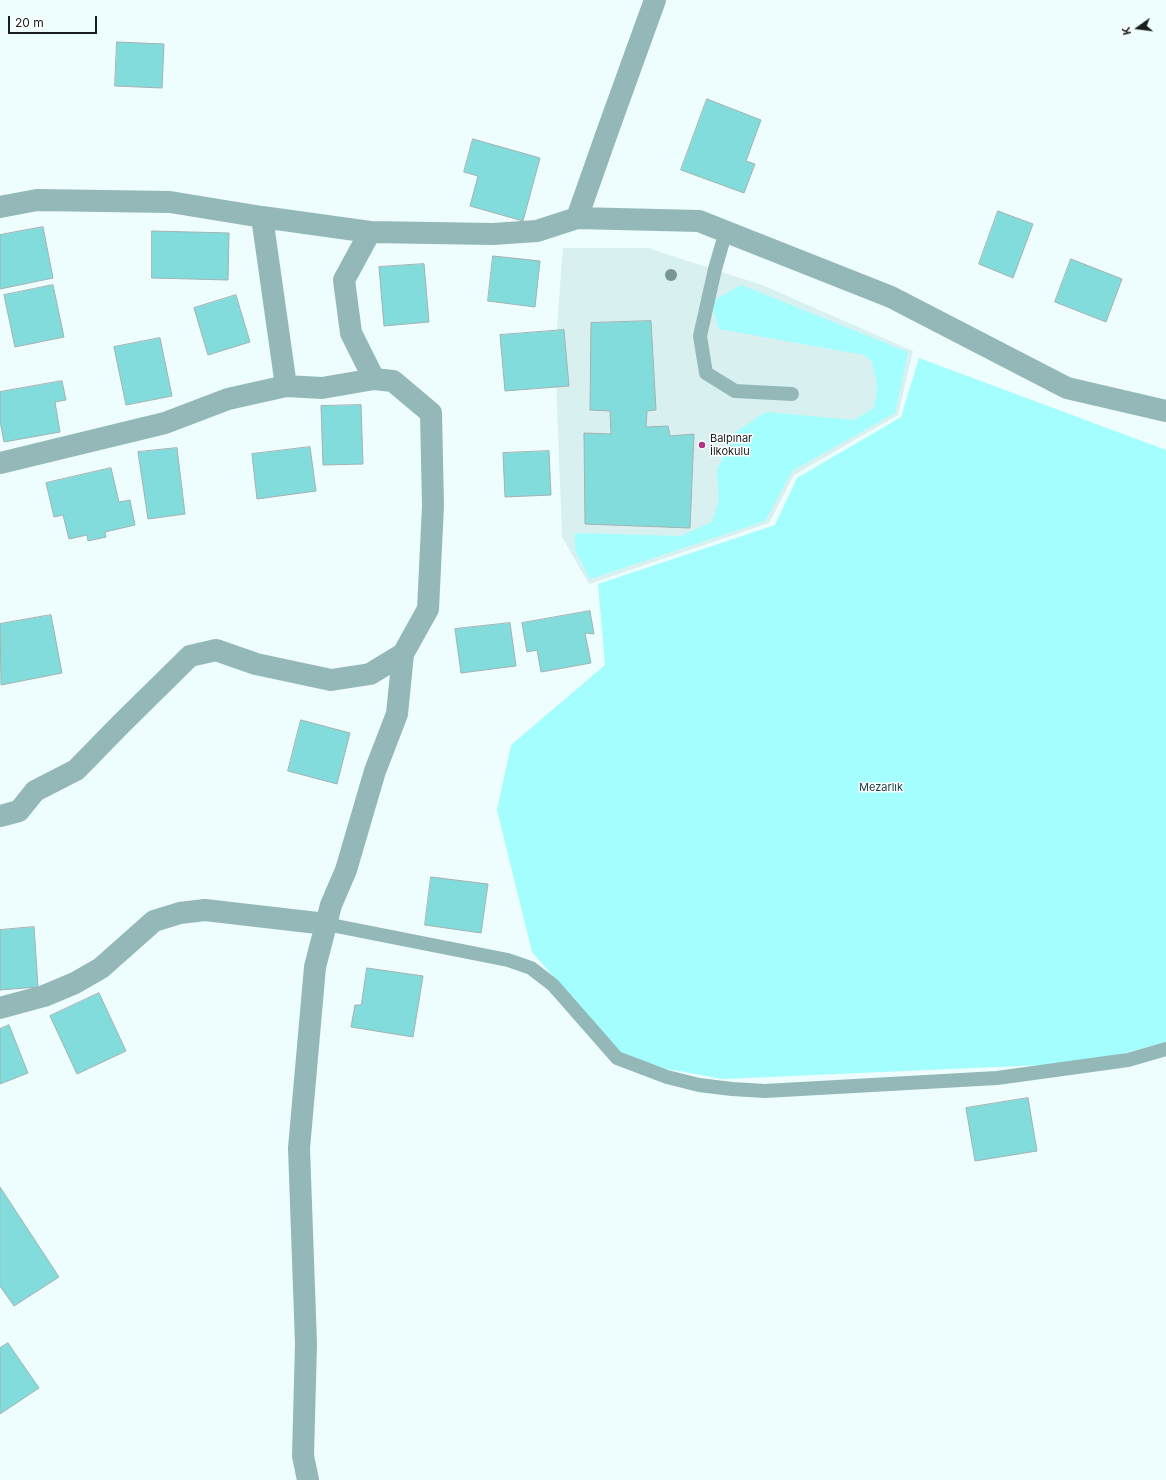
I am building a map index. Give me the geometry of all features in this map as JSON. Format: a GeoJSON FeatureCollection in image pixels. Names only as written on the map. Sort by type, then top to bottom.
{"type":"FeatureCollection","features":[{"type":"Feature","properties":{"kind":"street"},"geometry":{"type":"LineString","coordinates":[[577,218],[655,0]]}},
{"type":"Feature","properties":{"kind":"street"},"geometry":{"type":"LineString","coordinates":[[0,208],[37,200],[170,202],[370,232],[493,234],[537,231],[577,218],[699,221],[891,297],[1067,388],[1166,411]]}},
{"type":"Feature","properties":{"kind":"street"},"geometry":{"type":"LineString","coordinates":[[262,217],[286,386]]}},
{"type":"Feature","properties":{"kind":"street"},"geometry":{"type":"LineString","coordinates":[[370,232],[344,280],[351,333],[374,379]]}},
{"type":"Feature","properties":{"kind":"street"},"geometry":{"type":"LineString","coordinates":[[0,463],[165,423],[228,399],[286,386],[322,388],[374,379],[393,382],[431,413],[433,506],[428,609],[403,654],[397,714],[375,771],[346,870],[331,905],[315,967],[300,1148],[306,1344],[304,1456],[308,1480]]}},
{"type":"Feature","properties":{"kind":"street"},"geometry":{"type":"LineString","coordinates":[[0,816],[19,811],[35,790],[76,770],[146,698],[190,656],[216,650],[256,664],[332,680],[370,674],[403,654]]}},
{"type":"Feature","properties":{"kind":"street"},"geometry":{"type":"LineString","coordinates":[[0,1008],[44,996],[75,983],[101,968],[154,921],[180,913],[205,910],[326,924]]}},
{"type":"Feature","properties":{"kind":"lane"},"geometry":{"type":"LineString","coordinates":[[726,231],[714,270],[700,336],[706,373],[735,391],[792,394]]}},
{"type":"Feature","properties":{"kind":"lane"},"geometry":{"type":"LineString","coordinates":[[326,924],[508,960],[531,968],[553,985],[617,1058],[667,1077],[699,1085],[765,1091],[997,1078],[1128,1060],[1166,1049]]}},
{"type":"Feature","properties":{"kind":"shaded area","name":"Balpınar İlkokulu"},"geometry":{"type":"Polygon","coordinates":[[[563,248],[648,248],[762,285],[913,351],[898,415],[794,475],[769,523],[589,584],[562,537],[555,351],[563,248]]]}},
{"type":"Feature","properties":{"kind":"green space"},"geometry":{"type":"Polygon","coordinates":[[[741,285],[908,352],[895,413],[792,471],[765,521],[590,579],[575,550],[575,533],[681,536],[712,522],[719,500],[717,470],[734,433],[766,412],[854,420],[874,408],[877,386],[872,362],[864,355],[719,329],[713,310],[715,300],[741,285]]]}},
{"type":"Feature","properties":{"kind":"green space","name":"Mezarlık"},"geometry":{"type":"Polygon","coordinates":[[[919,358],[1166,450],[1166,1042],[1087,1063],[723,1079],[628,1062],[532,952],[497,810],[511,745],[605,665],[598,584],[775,525],[797,478],[901,417],[919,358]]]}},
{"type":"Feature","properties":{"kind":"building"},"geometry":{"type":"Polygon","coordinates":[[[117,42],[164,44],[162,88],[115,86],[117,42]]]}},
{"type":"Feature","properties":{"kind":"building"},"geometry":{"type":"Polygon","coordinates":[[[707,99],[761,120],[746,161],[755,164],[744,193],[681,170],[707,99]]]}},
{"type":"Feature","properties":{"kind":"building"},"geometry":{"type":"Polygon","coordinates":[[[473,139],[540,158],[523,221],[470,206],[478,176],[464,172],[473,139]]]}},
{"type":"Feature","properties":{"kind":"building"},"geometry":{"type":"Polygon","coordinates":[[[998,211],[1033,224],[1013,278],[979,264],[998,211]]]}},
{"type":"Feature","properties":{"kind":"building"},"geometry":{"type":"Polygon","coordinates":[[[43,227],[53,278],[0,289],[0,235],[43,227]]]}},
{"type":"Feature","properties":{"kind":"building"},"geometry":{"type":"Polygon","coordinates":[[[152,231],[229,233],[228,280],[152,278],[152,231]]]}},
{"type":"Feature","properties":{"kind":"building"},"geometry":{"type":"Polygon","coordinates":[[[493,256],[540,261],[535,307],[488,301],[493,256]]]}},
{"type":"Feature","properties":{"kind":"building"},"geometry":{"type":"Polygon","coordinates":[[[1071,259],[1122,279],[1106,322],[1055,302],[1071,259]]]}},
{"type":"Feature","properties":{"kind":"building"},"geometry":{"type":"Polygon","coordinates":[[[424,264],[429,322],[384,326],[379,267],[424,264]]]}},
{"type":"Feature","properties":{"kind":"building"},"geometry":{"type":"Polygon","coordinates":[[[53,285],[64,337],[15,347],[4,295],[53,285]]]}},
{"type":"Feature","properties":{"kind":"building"},"geometry":{"type":"Polygon","coordinates":[[[236,295],[250,342],[208,355],[194,308],[236,295]]]}},
{"type":"Feature","properties":{"kind":"building"},"geometry":{"type":"Polygon","coordinates":[[[651,321],[656,410],[647,411],[646,427],[668,426],[670,436],[694,434],[690,528],[585,524],[584,433],[611,434],[610,411],[590,410],[591,323],[651,321]]]}},
{"type":"Feature","properties":{"kind":"building"},"geometry":{"type":"Polygon","coordinates":[[[564,330],[569,386],[505,391],[500,335],[564,330]]]}},
{"type":"Feature","properties":{"kind":"building"},"geometry":{"type":"Polygon","coordinates":[[[160,338],[172,396],[126,405],[114,347],[160,338]]]}},
{"type":"Feature","properties":{"kind":"building"},"geometry":{"type":"Polygon","coordinates":[[[62,381],[66,400],[55,402],[60,432],[4,442],[0,421],[0,392],[62,381]]]}},
{"type":"Feature","properties":{"kind":"building"},"geometry":{"type":"Polygon","coordinates":[[[361,405],[363,464],[323,465],[321,406],[361,405]]]}},
{"type":"Feature","properties":{"kind":"building"},"geometry":{"type":"Polygon","coordinates":[[[310,447],[316,491],[257,499],[252,454],[310,447]]]}},
{"type":"Feature","properties":{"kind":"building"},"geometry":{"type":"Polygon","coordinates":[[[177,448],[185,514],[148,519],[138,452],[177,448]]]}},
{"type":"Feature","properties":{"kind":"building"},"geometry":{"type":"Polygon","coordinates":[[[549,451],[551,495],[505,497],[503,453],[549,451]]]}},
{"type":"Feature","properties":{"kind":"building"},"geometry":{"type":"Polygon","coordinates":[[[111,468],[119,502],[130,500],[135,525],[105,532],[106,537],[88,541],[87,535],[69,539],[63,515],[54,517],[46,483],[111,468]]]}},
{"type":"Feature","properties":{"kind":"building"},"geometry":{"type":"Polygon","coordinates":[[[590,611],[594,634],[585,633],[591,663],[541,672],[537,650],[527,652],[522,623],[590,611]]]}},
{"type":"Feature","properties":{"kind":"building"},"geometry":{"type":"Polygon","coordinates":[[[51,615],[62,673],[1,685],[0,624],[51,615]]]}},
{"type":"Feature","properties":{"kind":"building"},"geometry":{"type":"Polygon","coordinates":[[[510,623],[516,666],[461,673],[455,629],[510,623]]]}},
{"type":"Feature","properties":{"kind":"building"},"geometry":{"type":"Polygon","coordinates":[[[301,720],[350,733],[337,784],[288,771],[301,720]]]}},
{"type":"Feature","properties":{"kind":"building"},"geometry":{"type":"Polygon","coordinates":[[[431,877],[488,884],[481,933],[425,925],[431,877]]]}},
{"type":"Feature","properties":{"kind":"building"},"geometry":{"type":"Polygon","coordinates":[[[34,927],[38,987],[0,990],[0,930],[34,927]]]}},
{"type":"Feature","properties":{"kind":"building"},"geometry":{"type":"Polygon","coordinates":[[[367,968],[423,976],[413,1037],[351,1027],[355,1005],[361,1005],[367,968]]]}},
{"type":"Feature","properties":{"kind":"building"},"geometry":{"type":"Polygon","coordinates":[[[99,993],[126,1051],[77,1074],[50,1016],[99,993]]]}},
{"type":"Feature","properties":{"kind":"building"},"geometry":{"type":"Polygon","coordinates":[[[9,1025],[28,1073],[0,1084],[0,1029],[9,1025]]]}},
{"type":"Feature","properties":{"kind":"building"},"geometry":{"type":"Polygon","coordinates":[[[1028,1098],[1037,1151],[975,1161],[966,1108],[1028,1098]]]}},
{"type":"Feature","properties":{"kind":"building"},"geometry":{"type":"Polygon","coordinates":[[[0,1187],[59,1277],[14,1306],[0,1286],[0,1187]]]}},
{"type":"Feature","properties":{"kind":"building"},"geometry":{"type":"Polygon","coordinates":[[[8,1343],[39,1388],[0,1414],[0,1348],[8,1343]]]}},
{"type":"Feature","properties":{"kind":"place","name":"Balpınar İlkokulu"},"geometry":{"type":"Point","coordinates":[702,445]}}]}
